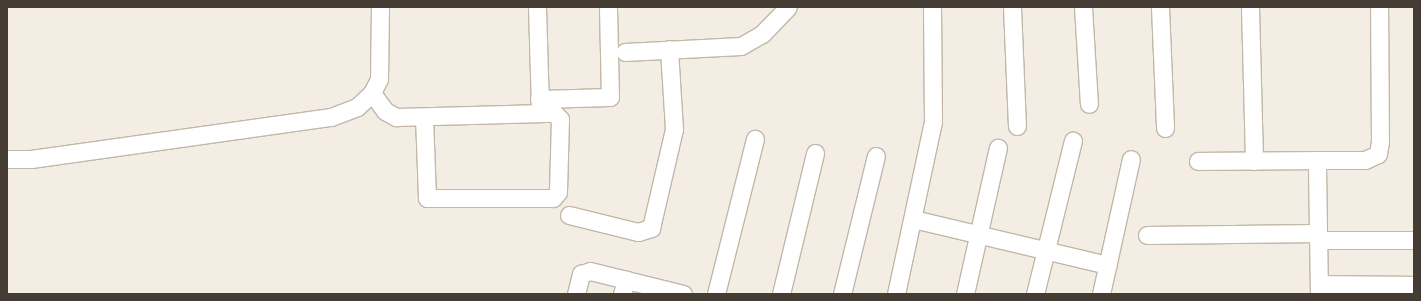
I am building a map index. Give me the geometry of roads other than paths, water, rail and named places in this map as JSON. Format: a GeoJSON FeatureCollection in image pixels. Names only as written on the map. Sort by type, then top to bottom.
{"type":"FeatureCollection","features":[{"type":"Feature","properties":{"kind":"street"},"geometry":{"type":"LineString","coordinates":[[7,159],[39,158],[331,117],[357,107],[372,93],[378,79],[380,7]]}},
{"type":"Feature","properties":{"kind":"street"},"geometry":{"type":"LineString","coordinates":[[537,7],[539,106]]}},
{"type":"Feature","properties":{"kind":"street"},"geometry":{"type":"LineString","coordinates":[[372,93],[390,115],[424,117],[539,106],[610,97],[608,7]]}},
{"type":"Feature","properties":{"kind":"street"},"geometry":{"type":"LineString","coordinates":[[625,52],[741,46],[762,34],[788,7]]}},
{"type":"Feature","properties":{"kind":"street"},"geometry":{"type":"LineString","coordinates":[[896,294],[933,122],[932,7]]}},
{"type":"Feature","properties":{"kind":"street"},"geometry":{"type":"LineString","coordinates":[[1012,7],[1017,126]]}},
{"type":"Feature","properties":{"kind":"street"},"geometry":{"type":"LineString","coordinates":[[1083,7],[1090,104]]}},
{"type":"Feature","properties":{"kind":"street"},"geometry":{"type":"LineString","coordinates":[[1160,7],[1165,128]]}},
{"type":"Feature","properties":{"kind":"street"},"geometry":{"type":"LineString","coordinates":[[1250,7],[1254,161]]}},
{"type":"Feature","properties":{"kind":"street"},"geometry":{"type":"LineString","coordinates":[[1198,161],[1366,160],[1378,154],[1379,7]]}},
{"type":"Feature","properties":{"kind":"street"},"geometry":{"type":"LineString","coordinates":[[568,215],[638,232],[651,228],[674,129],[669,50]]}},
{"type":"Feature","properties":{"kind":"street"},"geometry":{"type":"LineString","coordinates":[[424,117],[427,198],[553,198],[559,187],[560,119],[554,113],[539,106]]}},
{"type":"Feature","properties":{"kind":"street"},"geometry":{"type":"LineString","coordinates":[[716,294],[755,139]]}},
{"type":"Feature","properties":{"kind":"street"},"geometry":{"type":"LineString","coordinates":[[1035,294],[1073,141]]}},
{"type":"Feature","properties":{"kind":"street"},"geometry":{"type":"LineString","coordinates":[[965,294],[998,148]]}},
{"type":"Feature","properties":{"kind":"street"},"geometry":{"type":"LineString","coordinates":[[780,294],[815,152]]}},
{"type":"Feature","properties":{"kind":"street"},"geometry":{"type":"LineString","coordinates":[[842,294],[876,156]]}},
{"type":"Feature","properties":{"kind":"street"},"geometry":{"type":"LineString","coordinates":[[1101,294],[1131,159]]}},
{"type":"Feature","properties":{"kind":"street"},"geometry":{"type":"LineString","coordinates":[[1317,160],[1319,289],[1414,285]]}},
{"type":"Feature","properties":{"kind":"street"},"geometry":{"type":"LineString","coordinates":[[913,218],[1108,265]]}},
{"type":"Feature","properties":{"kind":"street"},"geometry":{"type":"LineString","coordinates":[[1147,235],[1318,236],[1414,240]]}},
{"type":"Feature","properties":{"kind":"street"},"geometry":{"type":"LineString","coordinates":[[576,294],[581,274],[586,271],[624,287],[683,294]]}}]}
